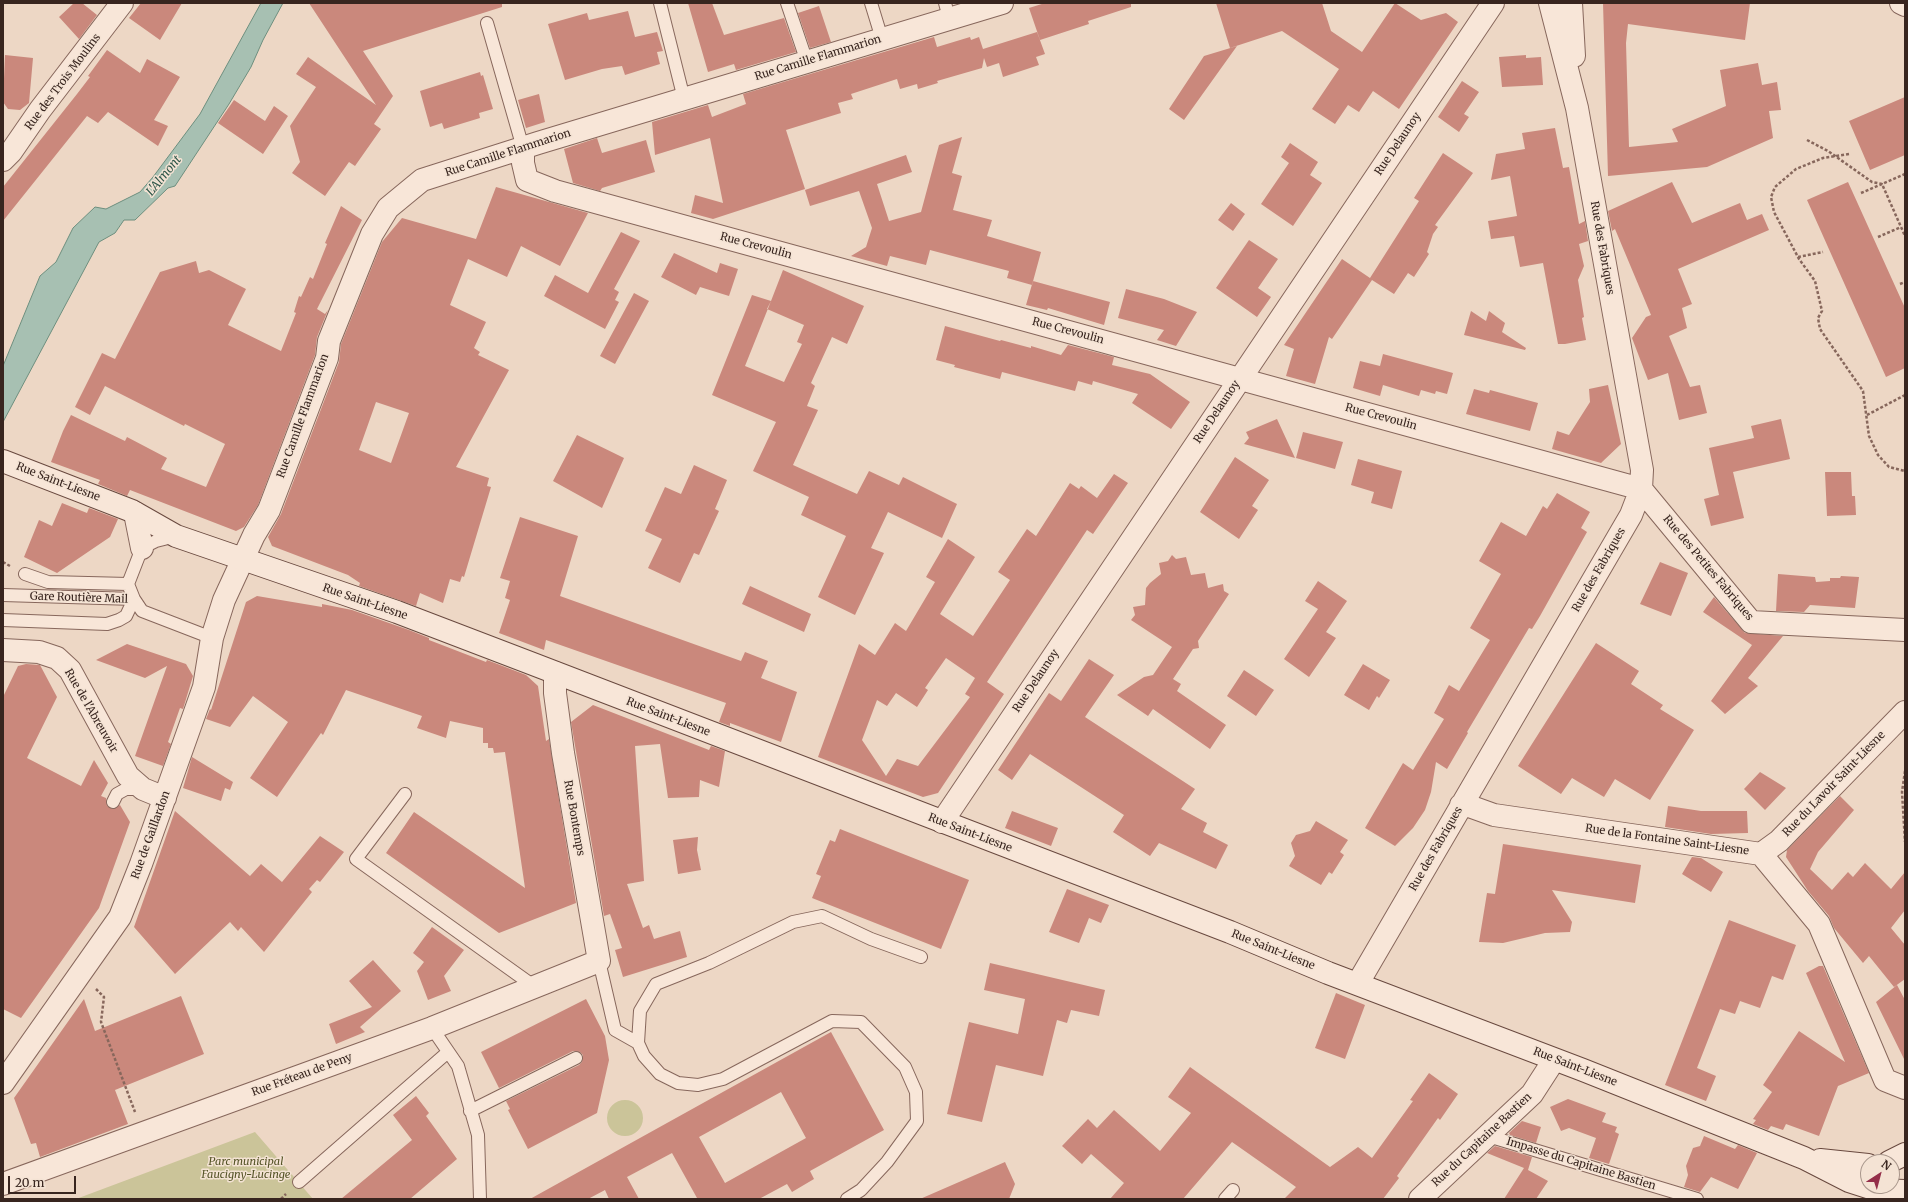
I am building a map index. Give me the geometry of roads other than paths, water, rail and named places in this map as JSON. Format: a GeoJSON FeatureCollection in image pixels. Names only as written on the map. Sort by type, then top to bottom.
{"type":"FeatureCollection","features":[{"type":"Feature","properties":{"kind":"street","name":"Rue des Trois Moulins"},"geometry":{"type":"LineString","coordinates":[[3,160],[11,152],[45,104],[122,3]]}},
{"type":"Feature","properties":{"kind":"street","name":"Rue Camille Flammarion"},"geometry":{"type":"LineString","coordinates":[[243,559],[268,510],[327,358],[329,341],[372,234],[388,208],[422,180],[882,39],[947,11],[1002,3]]}},
{"type":"Feature","properties":{"kind":"street","name":"Rue Delaunoy"},"geometry":{"type":"LineString","coordinates":[[942,822],[1493,3]]}},
{"type":"Feature","properties":{"kind":"street","name":"Rue des Fabriques"},"geometry":{"type":"LineString","coordinates":[[1358,983],[1631,515],[1641,489],[1642,470],[1577,108],[1550,3]]}},
{"type":"Feature","properties":{"kind":"street","name":"Rue des Fabriques"},"geometry":{"type":"LineString","coordinates":[[1571,3],[1577,108]]}},
{"type":"Feature","properties":{"kind":"street"},"geometry":{"type":"LineString","coordinates":[[1901,3],[1905,5]]}},
{"type":"Feature","properties":{"kind":"street","name":"Rue Crevoulin"},"geometry":{"type":"LineString","coordinates":[[523,148],[523,163],[527,180],[555,191],[1641,489]]}},
{"type":"Feature","properties":{"kind":"street","name":"Rue Saint-Liesne"},"geometry":{"type":"LineString","coordinates":[[3,461],[135,513],[176,536],[397,612],[1230,932],[1328,973],[1358,983],[1804,1158],[1864,1187],[1905,1191]]}},
{"type":"Feature","properties":{"kind":"street","name":"Rue des Petites Fabriques"},"geometry":{"type":"LineString","coordinates":[[1641,489],[1751,622],[1905,630]]}},
{"type":"Feature","properties":{"kind":"street"},"geometry":{"type":"LineString","coordinates":[[135,513],[142,548]]}},
{"type":"Feature","properties":{"kind":"street","name":"Rue de Gaillardon"},"geometry":{"type":"LineString","coordinates":[[3,1083],[120,917],[165,798],[204,687],[212,638],[224,600],[243,559]]}},
{"type":"Feature","properties":{"kind":"street","name":"Rue de l'Abreuvoir"},"geometry":{"type":"LineString","coordinates":[[3,650],[39,652],[57,658],[70,670],[128,776],[143,790],[165,798]]}},
{"type":"Feature","properties":{"kind":"street","name":"Rue Bontemps"},"geometry":{"type":"LineString","coordinates":[[555,673],[555,693],[563,753],[599,962]]}},
{"type":"Feature","properties":{"kind":"street","name":"Rue du Lavoir Saint-Liesne"},"geometry":{"type":"LineString","coordinates":[[1761,854],[1779,841],[1905,712]]}},
{"type":"Feature","properties":{"kind":"street","name":"Rue de la Fontaine Saint-Liesne"},"geometry":{"type":"LineString","coordinates":[[1461,805],[1469,806],[1494,815],[1761,854],[1819,924],[1884,1080],[1905,1088]]}},
{"type":"Feature","properties":{"kind":"street","name":"Rue Fréteau de Peny"},"geometry":{"type":"LineString","coordinates":[[3,1184],[432,1028],[599,962]]}},
{"type":"Feature","properties":{"kind":"street","name":"Rue du Capitaine Bastien"},"geometry":{"type":"LineString","coordinates":[[1420,1199],[1532,1094],[1554,1060]]}},
{"type":"Feature","properties":{"kind":"street","name":"Rue Saint-Liesne"},"geometry":{"type":"LineString","coordinates":[[1804,1158],[1860,1164]]}},
{"type":"Feature","properties":{"kind":"lane"},"geometry":{"type":"LineString","coordinates":[[660,3],[684,99]]}},
{"type":"Feature","properties":{"kind":"lane"},"geometry":{"type":"LineString","coordinates":[[787,3],[807,62]]}},
{"type":"Feature","properties":{"kind":"lane"},"geometry":{"type":"LineString","coordinates":[[870,3],[882,39]]}},
{"type":"Feature","properties":{"kind":"lane"},"geometry":{"type":"LineString","coordinates":[[487,23],[523,148]]}},
{"type":"Feature","properties":{"kind":"lane"},"geometry":{"type":"LineString","coordinates":[[176,536],[156,541],[142,548],[128,584],[134,599],[142,611],[212,638]]}},
{"type":"Feature","properties":{"kind":"lane"},"geometry":{"type":"LineString","coordinates":[[25,574],[48,582],[128,584]]}},
{"type":"Feature","properties":{"kind":"lane","name":"Gare Routière Mail"},"geometry":{"type":"LineString","coordinates":[[3,595],[134,599],[126,616],[107,624],[3,620]]}},
{"type":"Feature","properties":{"kind":"lane"},"geometry":{"type":"LineString","coordinates":[[113,802],[117,794],[126,789],[143,790]]}},
{"type":"Feature","properties":{"kind":"lane"},"geometry":{"type":"LineString","coordinates":[[405,794],[356,859],[535,987]]}},
{"type":"Feature","properties":{"kind":"lane"},"geometry":{"type":"LineString","coordinates":[[847,1199],[861,1190],[887,1162],[917,1121],[916,1092],[905,1067],[861,1022],[832,1021],[723,1079],[698,1085],[678,1083],[660,1074],[644,1056],[638,1043],[640,1011],[656,984],[709,963],[793,922],[822,916],[870,939],[921,957]]}},
{"type":"Feature","properties":{"kind":"lane"},"geometry":{"type":"LineString","coordinates":[[599,962],[604,990],[615,1030],[638,1043]]}},
{"type":"Feature","properties":{"kind":"lane"},"geometry":{"type":"LineString","coordinates":[[432,1028],[458,1066],[478,1135],[480,1199]]}},
{"type":"Feature","properties":{"kind":"lane"},"geometry":{"type":"LineString","coordinates":[[299,1182],[448,1052]]}},
{"type":"Feature","properties":{"kind":"lane"},"geometry":{"type":"LineString","coordinates":[[470,1111],[576,1058]]}},
{"type":"Feature","properties":{"kind":"lane","name":"Impasse du Capitaine Bastien"},"geometry":{"type":"LineString","coordinates":[[1488,1136],[1697,1199]]}},
{"type":"Feature","properties":{"kind":"lane"},"geometry":{"type":"LineString","coordinates":[[1225,1199],[1233,1190]]}},
{"type":"Feature","properties":{"kind":"water","name":"L'Almont"},"geometry":{"type":"Polygon","coordinates":[[[261,3],[283,3],[263,40],[251,67],[229,104],[175,186],[168,188],[135,220],[124,220],[115,233],[99,242],[3,422],[3,366],[40,276],[56,262],[73,228],[95,207],[106,209],[140,192],[153,177],[200,114],[261,3]]]}},
{"type":"Feature","properties":{"kind":"park label","name":"Parc municipal Faucigny-Lucinge"},"geometry":{"type":"Point","coordinates":[246,1168]}}]}
